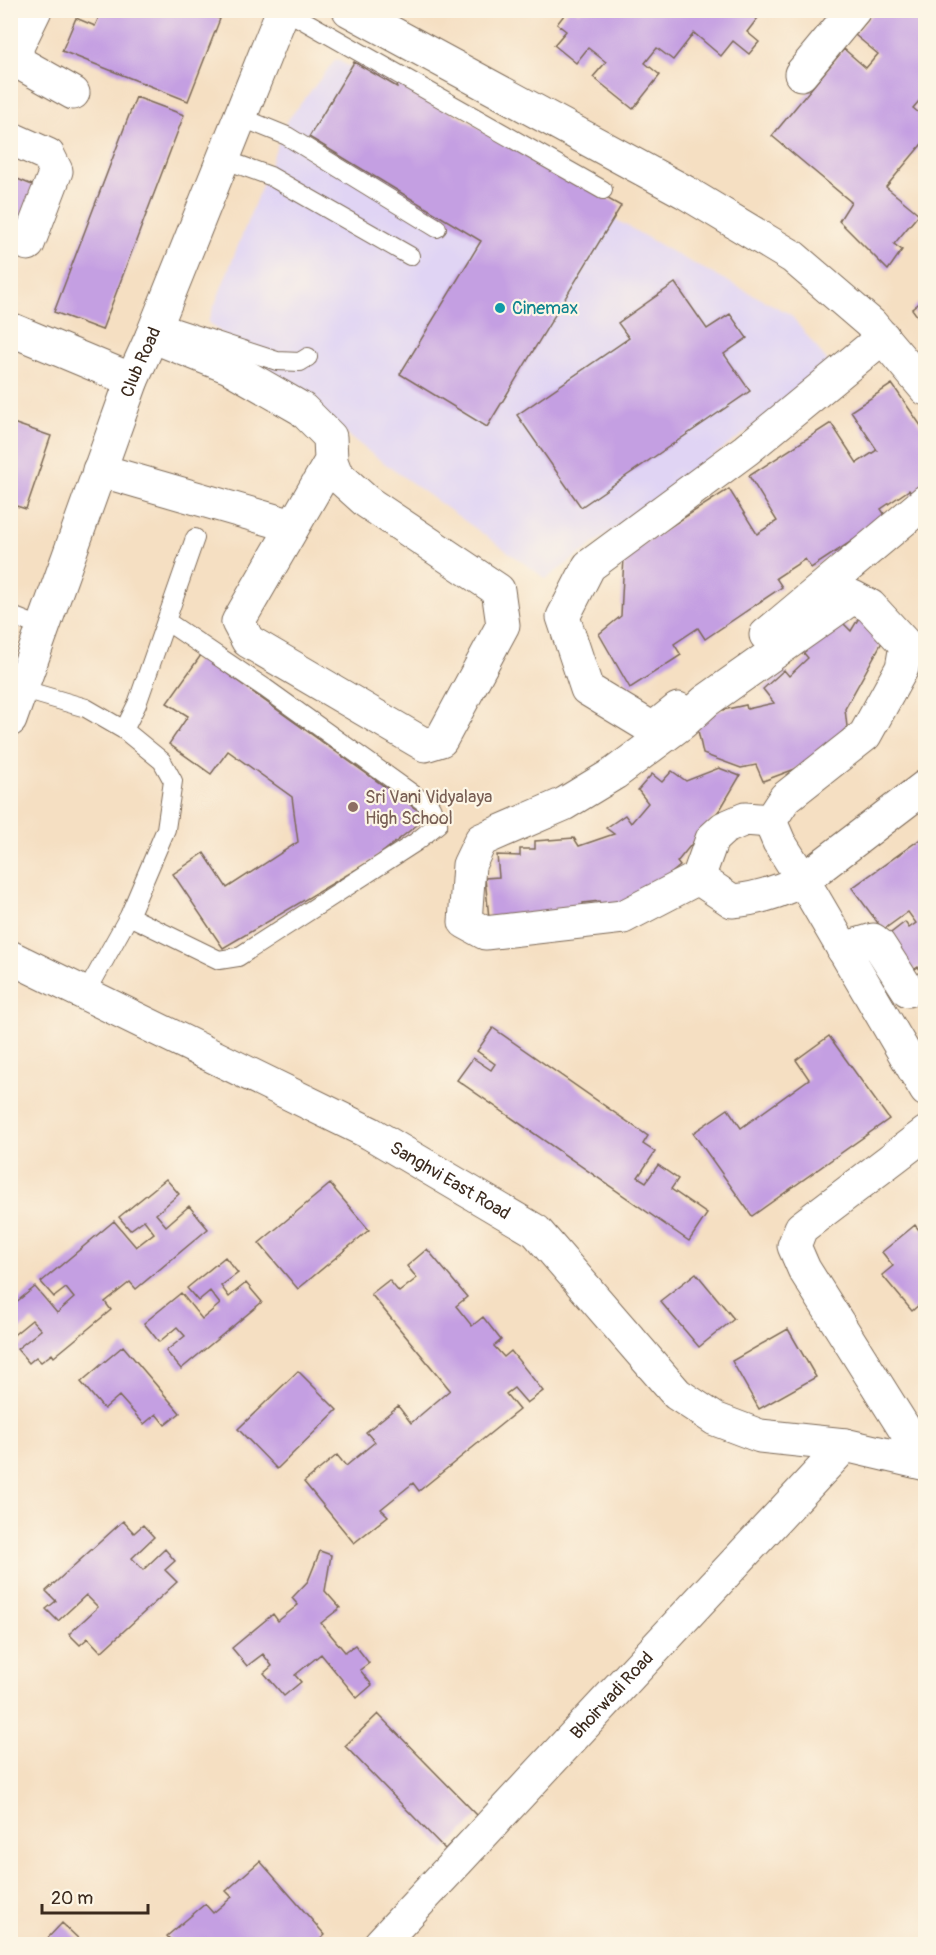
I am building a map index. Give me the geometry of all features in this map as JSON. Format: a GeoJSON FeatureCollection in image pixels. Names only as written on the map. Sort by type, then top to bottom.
{"type":"FeatureCollection","features":[{"type":"Feature","properties":{"kind":"street"},"geometry":{"type":"LineString","coordinates":[[35,10],[17,47],[18,62],[73,93]]}},
{"type":"Feature","properties":{"kind":"street","name":"Club Road"},"geometry":{"type":"LineString","coordinates":[[10,720],[132,380],[155,329],[284,10]]}},
{"type":"Feature","properties":{"kind":"street"},"geometry":{"type":"LineString","coordinates":[[349,10],[685,192],[793,257],[871,324],[926,389]]}},
{"type":"Feature","properties":{"kind":"street"},"geometry":{"type":"LineString","coordinates":[[801,74],[854,10]]}},
{"type":"Feature","properties":{"kind":"street"},"geometry":{"type":"LineString","coordinates":[[10,138],[48,155],[56,171],[28,244]]}},
{"type":"Feature","properties":{"kind":"street"},"geometry":{"type":"LineString","coordinates":[[10,329],[132,380]]}},
{"type":"Feature","properties":{"kind":"street"},"geometry":{"type":"LineString","coordinates":[[155,329],[230,367],[302,409],[330,437],[331,461],[336,474],[367,502],[498,590],[502,625],[441,740],[425,745],[248,641],[238,622],[331,461]]}},
{"type":"Feature","properties":{"kind":"street"},"geometry":{"type":"LineString","coordinates":[[883,338],[746,450],[590,566],[562,617],[587,689],[653,729],[926,501]]}},
{"type":"Feature","properties":{"kind":"street"},"geometry":{"type":"LineString","coordinates":[[99,470],[294,525]]}},
{"type":"Feature","properties":{"kind":"street"},"geometry":{"type":"LineString","coordinates":[[853,597],[870,606],[906,645],[902,668],[865,735],[785,798],[770,821],[745,819],[724,828],[712,839],[698,878],[622,917],[485,933],[465,922],[469,866],[481,840],[564,804],[615,773],[682,723],[706,701],[853,597]]}},
{"type":"Feature","properties":{"kind":"street"},"geometry":{"type":"LineString","coordinates":[[698,878],[732,901],[758,898],[784,889],[803,880],[926,786]]}},
{"type":"Feature","properties":{"kind":"street"},"geometry":{"type":"LineString","coordinates":[[770,821],[779,842],[926,1090]]}},
{"type":"Feature","properties":{"kind":"street"},"geometry":{"type":"LineString","coordinates":[[843,949],[873,940],[917,986],[875,1004]]}},
{"type":"Feature","properties":{"kind":"street","name":"Sanghvi East Road"},"geometry":{"type":"LineString","coordinates":[[10,957],[370,1133],[536,1231],[677,1394],[715,1419],[759,1436],[845,1445],[926,1464]]}},
{"type":"Feature","properties":{"kind":"street"},"geometry":{"type":"LineString","coordinates":[[926,1133],[801,1228],[794,1246],[804,1269],[926,1464]]}},
{"type":"Feature","properties":{"kind":"street","name":"Bhoirwadi Road"},"geometry":{"type":"LineString","coordinates":[[380,1944],[845,1445]]}},
{"type":"Feature","properties":{"kind":"lane"},"geometry":{"type":"LineString","coordinates":[[284,10],[603,190]]}},
{"type":"Feature","properties":{"kind":"lane"},"geometry":{"type":"LineString","coordinates":[[240,117],[286,136],[436,228]]}},
{"type":"Feature","properties":{"kind":"lane"},"geometry":{"type":"LineString","coordinates":[[223,159],[270,176],[410,256]]}},
{"type":"Feature","properties":{"kind":"lane"},"geometry":{"type":"LineString","coordinates":[[155,329],[277,361],[300,362],[308,357]]}},
{"type":"Feature","properties":{"kind":"lane"},"geometry":{"type":"LineString","coordinates":[[124,730],[137,704],[195,538]]}},
{"type":"Feature","properties":{"kind":"lane"},"geometry":{"type":"LineString","coordinates":[[10,615],[43,628]]}},
{"type":"Feature","properties":{"kind":"lane"},"geometry":{"type":"LineString","coordinates":[[129,916],[219,960],[238,957],[416,842],[438,824],[431,807],[266,688],[166,621]]}},
{"type":"Feature","properties":{"kind":"lane"},"geometry":{"type":"LineString","coordinates":[[21,689],[86,708],[124,730],[162,760],[173,781],[166,829],[129,916],[85,995]]}},
{"type":"Feature","properties":{"kind":"shaded area"},"geometry":{"type":"Polygon","coordinates":[[[336,59],[681,257],[790,314],[833,368],[546,579],[373,455],[208,322],[287,121],[336,59]]]}},
{"type":"Feature","properties":{"kind":"building"},"geometry":{"type":"Polygon","coordinates":[[[102,10],[130,10],[138,14],[139,10],[215,10],[213,16],[220,19],[188,101],[62,51],[76,18],[95,26],[102,10]]]}},
{"type":"Feature","properties":{"kind":"building"},"geometry":{"type":"Polygon","coordinates":[[[568,10],[576,10],[579,13],[581,10],[764,10],[747,32],[759,42],[749,54],[733,41],[721,56],[694,33],[673,60],[657,48],[645,63],[660,75],[633,109],[593,77],[606,62],[588,48],[576,63],[554,45],[566,31],[557,24],[568,10]]]}},
{"type":"Feature","properties":{"kind":"building"},"geometry":{"type":"Polygon","coordinates":[[[876,10],[926,10],[926,93],[913,108],[926,119],[926,139],[886,187],[919,214],[894,244],[902,250],[888,270],[839,221],[851,202],[772,136],[844,49],[866,68],[878,54],[855,35],[876,10]]]}},
{"type":"Feature","properties":{"kind":"building","name":"Cinemax"},"geometry":{"type":"Polygon","coordinates":[[[354,62],[397,87],[398,83],[621,206],[487,427],[400,374],[481,241],[309,137],[354,62]]]}},
{"type":"Feature","properties":{"kind":"building"},"geometry":{"type":"Polygon","coordinates":[[[136,97],[184,115],[102,330],[54,312],[136,97]]]}},
{"type":"Feature","properties":{"kind":"building"},"geometry":{"type":"Polygon","coordinates":[[[10,176],[37,187],[10,249],[10,176]]]}},
{"type":"Feature","properties":{"kind":"building"},"geometry":{"type":"Polygon","coordinates":[[[675,283],[707,329],[730,314],[747,338],[724,354],[750,391],[581,507],[517,415],[629,338],[618,323],[675,283]]]}},
{"type":"Feature","properties":{"kind":"building"},"geometry":{"type":"Polygon","coordinates":[[[926,298],[926,328],[912,309],[926,298]]]}},
{"type":"Feature","properties":{"kind":"building"},"geometry":{"type":"Polygon","coordinates":[[[892,384],[926,433],[926,492],[915,499],[909,490],[881,509],[887,518],[811,568],[805,559],[776,578],[782,587],[705,639],[698,628],[674,644],[681,655],[630,688],[599,634],[621,616],[624,556],[729,489],[757,534],[777,521],[749,476],[831,423],[857,463],[877,450],[851,411],[892,384]]]}},
{"type":"Feature","properties":{"kind":"building"},"geometry":{"type":"Polygon","coordinates":[[[10,422],[51,436],[26,509],[10,504],[10,422]]]}},
{"type":"Feature","properties":{"kind":"building"},"geometry":{"type":"Polygon","coordinates":[[[860,616],[887,633],[845,709],[847,727],[820,755],[795,769],[763,781],[756,765],[741,768],[703,754],[695,716],[746,705],[747,709],[774,703],[763,689],[784,670],[789,676],[808,658],[803,652],[839,619],[851,631],[860,616]]]}},
{"type":"Feature","properties":{"kind":"building","name":"Sri Vani Vidyalaya High School"},"geometry":{"type":"Polygon","coordinates":[[[201,655],[427,817],[374,859],[223,948],[173,874],[204,853],[227,888],[298,842],[292,797],[228,751],[211,774],[169,744],[188,716],[167,703],[201,655]]]}},
{"type":"Feature","properties":{"kind":"building"},"geometry":{"type":"Polygon","coordinates":[[[719,768],[740,776],[721,808],[677,862],[680,866],[640,899],[601,910],[599,901],[583,903],[584,909],[489,918],[485,878],[499,877],[497,855],[520,856],[520,849],[535,849],[535,841],[574,838],[579,846],[614,834],[606,828],[625,815],[631,823],[648,803],[638,790],[652,774],[662,782],[672,771],[686,781],[719,768]]]}},
{"type":"Feature","properties":{"kind":"building"},"geometry":{"type":"Polygon","coordinates":[[[926,835],[926,973],[924,974],[918,967],[912,971],[887,936],[905,922],[909,928],[916,923],[908,912],[883,930],[852,888],[926,835]]]}},
{"type":"Feature","properties":{"kind":"building"},"geometry":{"type":"Polygon","coordinates":[[[493,1028],[648,1136],[643,1144],[655,1152],[638,1177],[646,1182],[658,1165],[678,1179],[671,1189],[707,1214],[689,1241],[457,1080],[473,1058],[491,1070],[495,1064],[477,1051],[493,1028]]]}},
{"type":"Feature","properties":{"kind":"building"},"geometry":{"type":"Polygon","coordinates":[[[829,1036],[889,1119],[752,1216],[693,1133],[728,1109],[741,1128],[809,1079],[796,1060],[829,1036]]]}},
{"type":"Feature","properties":{"kind":"building"},"geometry":{"type":"Polygon","coordinates":[[[166,1179],[179,1194],[156,1214],[166,1226],[189,1206],[208,1229],[136,1289],[130,1282],[105,1302],[111,1310],[54,1357],[52,1354],[41,1362],[36,1357],[29,1363],[17,1349],[41,1330],[32,1320],[10,1338],[10,1307],[35,1287],[57,1313],[74,1298],[66,1288],[54,1297],[41,1282],[114,1221],[136,1247],[154,1233],[144,1220],[130,1230],[119,1217],[166,1179]]]}},
{"type":"Feature","properties":{"kind":"building"},"geometry":{"type":"Polygon","coordinates":[[[330,1184],[369,1230],[298,1289],[259,1243],[330,1184]]]}},
{"type":"Feature","properties":{"kind":"building"},"geometry":{"type":"Polygon","coordinates":[[[926,1224],[926,1308],[921,1303],[912,1311],[882,1275],[893,1266],[882,1252],[915,1225],[919,1230],[926,1224]]]}},
{"type":"Feature","properties":{"kind":"building"},"geometry":{"type":"Polygon","coordinates":[[[427,1249],[467,1297],[456,1306],[472,1326],[483,1317],[501,1340],[494,1346],[504,1357],[511,1351],[543,1391],[527,1403],[514,1388],[506,1394],[519,1410],[419,1491],[413,1483],[381,1509],[388,1516],[354,1543],[304,1482],[337,1455],[346,1466],[375,1442],[366,1432],[398,1406],[411,1423],[450,1390],[371,1294],[389,1280],[399,1292],[417,1278],[407,1266],[427,1249]]]}},
{"type":"Feature","properties":{"kind":"building"},"geometry":{"type":"Polygon","coordinates":[[[225,1257],[238,1273],[221,1286],[229,1297],[246,1283],[262,1302],[181,1369],[166,1351],[185,1336],[177,1327],[159,1342],[144,1323],[181,1293],[202,1319],[220,1304],[210,1291],[198,1301],[187,1288],[225,1257]]]}},
{"type":"Feature","properties":{"kind":"building"},"geometry":{"type":"Polygon","coordinates":[[[696,1273],[734,1319],[699,1347],[660,1301],[696,1273]]]}},
{"type":"Feature","properties":{"kind":"building"},"geometry":{"type":"Polygon","coordinates":[[[788,1329],[816,1377],[759,1409],[732,1361],[788,1329]]]}},
{"type":"Feature","properties":{"kind":"building"},"geometry":{"type":"Polygon","coordinates":[[[123,1346],[180,1413],[165,1425],[156,1414],[144,1424],[119,1396],[104,1409],[81,1382],[123,1346]]]}},
{"type":"Feature","properties":{"kind":"building"},"geometry":{"type":"Polygon","coordinates":[[[298,1371],[337,1410],[277,1469],[238,1429],[298,1371]]]}},
{"type":"Feature","properties":{"kind":"building"},"geometry":{"type":"Polygon","coordinates":[[[123,1521],[134,1533],[143,1525],[154,1537],[132,1558],[143,1570],[165,1549],[175,1561],[165,1570],[177,1582],[101,1652],[88,1638],[80,1645],[69,1634],[98,1607],[86,1595],[58,1621],[46,1609],[56,1601],[46,1591],[123,1521]]]}},
{"type":"Feature","properties":{"kind":"building"},"geometry":{"type":"Polygon","coordinates":[[[320,1551],[331,1555],[325,1591],[340,1608],[321,1623],[345,1652],[355,1645],[369,1663],[360,1670],[372,1685],[357,1698],[321,1654],[295,1675],[301,1682],[284,1696],[264,1673],[272,1666],[263,1654],[247,1666],[232,1648],[273,1614],[278,1621],[298,1605],[292,1598],[308,1581],[320,1551]]]}},
{"type":"Feature","properties":{"kind":"building"},"geometry":{"type":"Polygon","coordinates":[[[378,1714],[478,1816],[445,1849],[345,1746],[378,1714]]]}},
{"type":"Feature","properties":{"kind":"building"},"geometry":{"type":"Polygon","coordinates":[[[260,1861],[325,1935],[315,1944],[174,1944],[167,1936],[205,1904],[213,1913],[232,1897],[226,1891],[260,1861]]]}},
{"type":"Feature","properties":{"kind":"building"},"geometry":{"type":"Polygon","coordinates":[[[62,1923],[82,1942],[80,1944],[50,1944],[45,1941],[62,1923]]]}},
{"type":"Feature","properties":{"kind":"place","name":"Cinemax"},"geometry":{"type":"Point","coordinates":[500,308]}},
{"type":"Feature","properties":{"kind":"place","name":"Sri Vani Vidyalaya High School"},"geometry":{"type":"Point","coordinates":[353,807]}}]}
